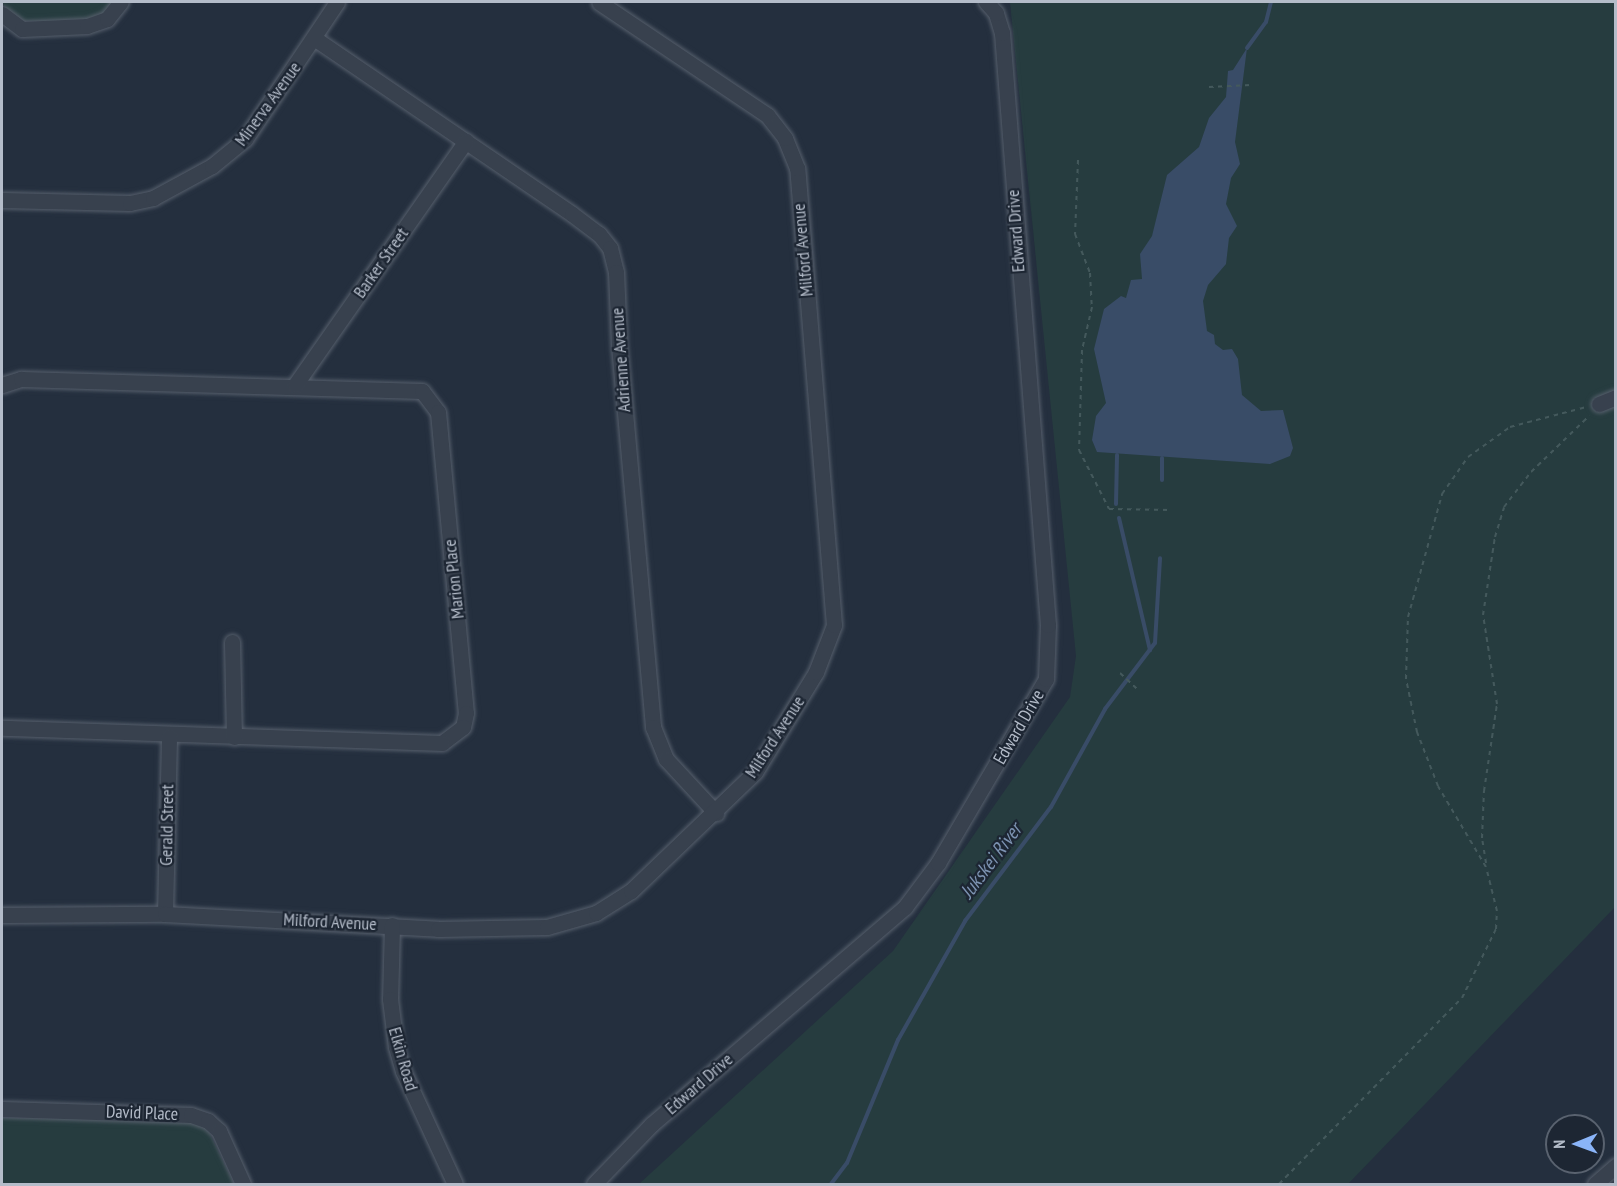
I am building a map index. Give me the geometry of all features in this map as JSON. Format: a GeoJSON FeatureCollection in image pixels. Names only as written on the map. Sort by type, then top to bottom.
{"type":"FeatureCollection","features":[{"type":"Feature","properties":{"kind":"street"},"geometry":{"type":"LineString","coordinates":[[2,14],[22,29],[87,26],[106,20],[121,2]]}},
{"type":"Feature","properties":{"kind":"street","name":"Minerva Avenue"},"geometry":{"type":"LineString","coordinates":[[2,200],[130,203],[153,198],[178,185],[237,148],[337,2]]}},
{"type":"Feature","properties":{"kind":"street","name":"Milford Avenue"},"geometry":{"type":"LineString","coordinates":[[2,915],[165,914],[525,929],[587,915],[631,891],[716,813],[755,772],[784,728],[816,672],[834,625],[797,168],[785,138],[767,115],[599,2]]}},
{"type":"Feature","properties":{"kind":"street","name":"Edward Drive"},"geometry":{"type":"LineString","coordinates":[[594,1185],[659,1118],[905,907],[938,863],[1046,679],[1048,625],[1002,33],[996,13],[986,2]]}},
{"type":"Feature","properties":{"kind":"street","name":"Adrienne Avenue"},"geometry":{"type":"LineString","coordinates":[[314,38],[599,234],[610,248],[616,272],[619,345],[654,734],[666,759],[716,813]]}},
{"type":"Feature","properties":{"kind":"street","name":"Barker Street"},"geometry":{"type":"LineString","coordinates":[[295,385],[466,141]]}},
{"type":"Feature","properties":{"kind":"street","name":"Marion Place"},"geometry":{"type":"LineString","coordinates":[[2,385],[21,379],[405,387],[422,391],[438,412],[466,713],[463,727],[442,743],[169,736],[2,728]]}},
{"type":"Feature","properties":{"kind":"street"},"geometry":{"type":"LineString","coordinates":[[1599,404],[1616,397]]}},
{"type":"Feature","properties":{"kind":"street"},"geometry":{"type":"LineString","coordinates":[[232,642],[234,737]]}},
{"type":"Feature","properties":{"kind":"street","name":"Gerald Street"},"geometry":{"type":"LineString","coordinates":[[165,914],[169,736]]}},
{"type":"Feature","properties":{"kind":"street","name":"Elkin Road"},"geometry":{"type":"LineString","coordinates":[[392,925],[390,999],[396,1047],[403,1071],[455,1185]]}},
{"type":"Feature","properties":{"kind":"street","name":"David Place"},"geometry":{"type":"LineString","coordinates":[[2,1109],[191,1115],[208,1121],[219,1131],[243,1185]]}},
{"type":"Feature","properties":{"kind":"street"},"geometry":{"type":"LineString","coordinates":[[1595,1185],[1616,1166]]}},
{"type":"Feature","properties":{"kind":"path"},"geometry":{"type":"LineString","coordinates":[[1209,87],[1251,85]]}},
{"type":"Feature","properties":{"kind":"path"},"geometry":{"type":"LineString","coordinates":[[1078,160],[1075,234],[1090,273],[1092,307],[1083,350],[1079,450],[1109,509],[1171,510]]}},
{"type":"Feature","properties":{"kind":"path"},"geometry":{"type":"LineString","coordinates":[[1486,867],[1438,786],[1417,732],[1406,679],[1405,649],[1415,582],[1442,494],[1468,457],[1510,427],[1599,404]]}},
{"type":"Feature","properties":{"kind":"path"},"geometry":{"type":"LineString","coordinates":[[1279,1185],[1462,998],[1496,929],[1497,911],[1486,867],[1482,838],[1484,791],[1497,704],[1484,615],[1495,537],[1504,507],[1531,472],[1573,435],[1599,404]]}},
{"type":"Feature","properties":{"kind":"path"},"geometry":{"type":"LineString","coordinates":[[1120,673],[1138,692]]}},
{"type":"Feature","properties":{"kind":"green space"},"geometry":{"type":"Polygon","coordinates":[[[2,2],[113,2],[104,15],[75,21],[14,21],[2,2]]]}},
{"type":"Feature","properties":{"kind":"green space"},"geometry":{"type":"Polygon","coordinates":[[[1010,2],[1615,2],[1615,907],[1348,1184],[639,1184],[893,951],[1070,697],[1076,656],[1010,2]]]}},
{"type":"Feature","properties":{"kind":"green space"},"geometry":{"type":"Polygon","coordinates":[[[2,1118],[180,1120],[201,1125],[208,1130],[234,1184],[2,1184],[2,1118]]]}},
{"type":"Feature","properties":{"kind":"water"},"geometry":{"type":"Polygon","coordinates":[[[1247,48],[1235,142],[1240,164],[1231,178],[1226,204],[1237,226],[1229,238],[1226,264],[1208,285],[1203,301],[1207,331],[1214,335],[1215,344],[1223,350],[1232,349],[1238,359],[1242,395],[1261,411],[1283,410],[1293,448],[1290,456],[1270,464],[1097,452],[1092,440],[1096,416],[1106,403],[1094,349],[1104,309],[1121,296],[1126,298],[1131,280],[1142,279],[1140,254],[1152,236],[1167,175],[1199,147],[1209,118],[1226,97],[1228,71],[1233,70],[1247,48]]]}},
{"type":"Feature","properties":{"kind":"waterway"},"geometry":{"type":"LineString","coordinates":[[1247,48],[1266,22],[1271,2]]}},
{"type":"Feature","properties":{"kind":"waterway"},"geometry":{"type":"LineString","coordinates":[[1116,504],[1117,455]]}},
{"type":"Feature","properties":{"kind":"waterway"},"geometry":{"type":"LineString","coordinates":[[1162,458],[1162,480]]}},
{"type":"Feature","properties":{"kind":"waterway"},"geometry":{"type":"LineString","coordinates":[[1119,518],[1150,650]]}},
{"type":"Feature","properties":{"kind":"waterway","name":"Jukskei River"},"geometry":{"type":"LineString","coordinates":[[831,1184],[847,1163],[898,1040],[965,921],[1051,807],[1105,709],[1155,643],[1160,558]]}}]}
